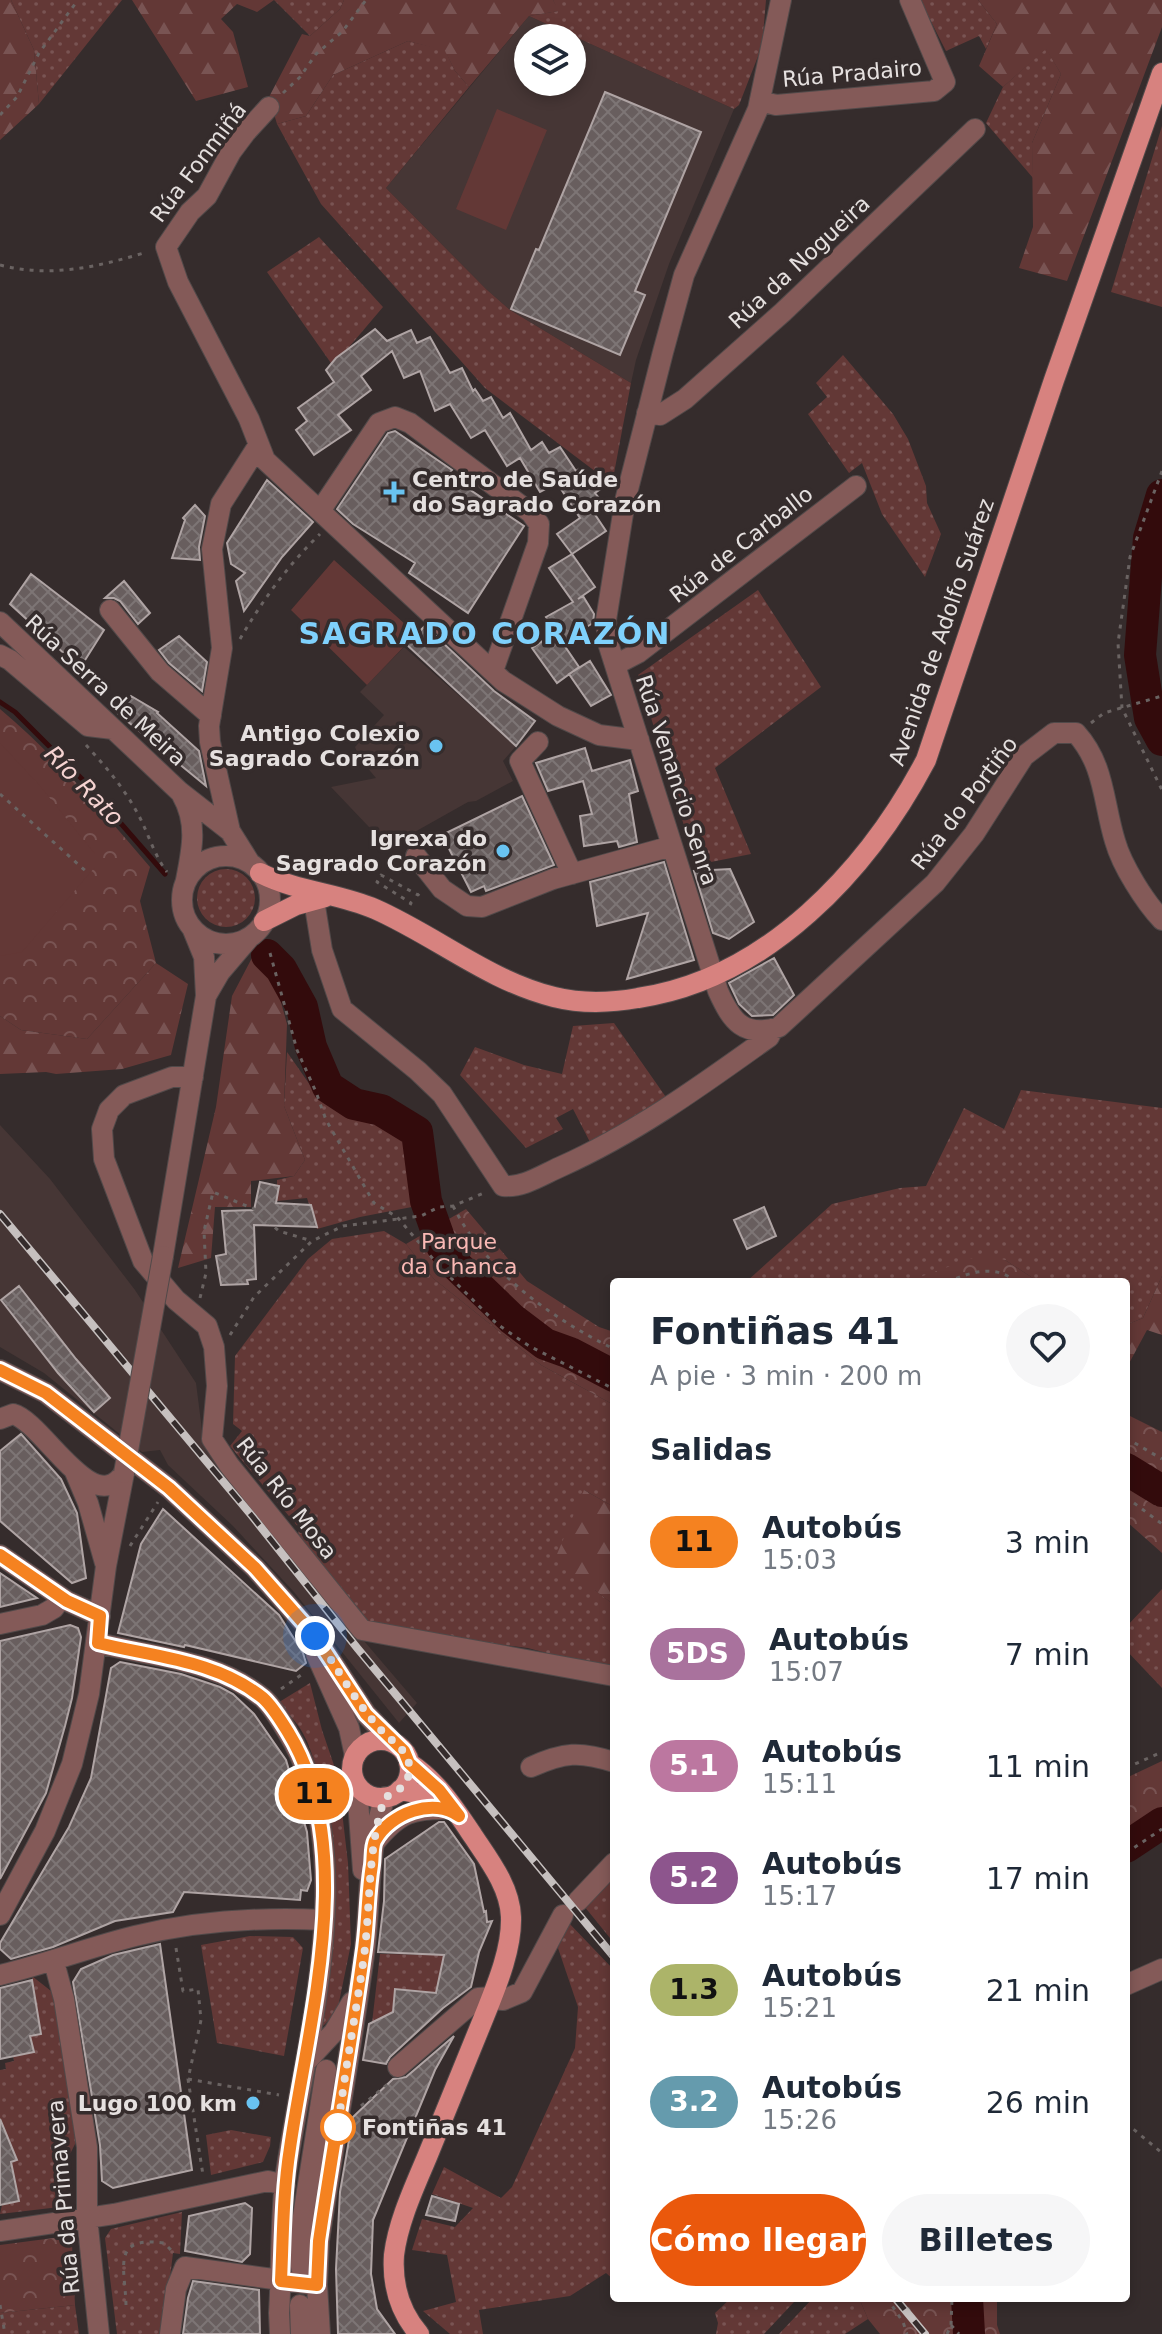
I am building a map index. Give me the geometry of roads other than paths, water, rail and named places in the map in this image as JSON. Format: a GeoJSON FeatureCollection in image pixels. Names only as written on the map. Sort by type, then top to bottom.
{"type":"FeatureCollection","features":[{"type":"Feature","properties":{"kind":"main road","name":"Avenida de Adolfo Suárez"},"geometry":{"type":"LineString","coordinates":[[255,868],[286,885],[323,898],[373,908],[520,987],[588,1003],[621,1001],[677,990],[713,976],[767,945],[823,899],[881,833],[926,760],[1162,73]]}},
{"type":"Feature","properties":{"kind":"main road"},"geometry":{"type":"LineString","coordinates":[[257,929],[283,910],[323,898]]}},
{"type":"Feature","properties":{"kind":"main road"},"geometry":{"type":"LineString","coordinates":[[419,2334],[411,2325],[396,2290],[394,2255],[398,2235],[491,1998],[509,1937],[511,1916],[499,1877],[439,1790],[409,1763],[404,1751],[394,1743],[372,1741],[355,1756],[352,1771],[357,1786],[370,1795],[421,1794],[454,1813]]}},
{"type":"Feature","properties":{"kind":"main road"},"geometry":{"type":"LineString","coordinates":[[392,1794],[408,1778],[409,1763]]}},
{"type":"Feature","properties":{"kind":"street","name":"Rúa Venancio Senra"},"geometry":{"type":"LineString","coordinates":[[713,976],[608,643],[606,620],[625,501],[684,275],[753,122],[781,0]]}},
{"type":"Feature","properties":{"kind":"street","name":"Rúa Pradairo"},"geometry":{"type":"LineString","coordinates":[[760,101],[776,105],[934,91],[945,82],[910,0]]}},
{"type":"Feature","properties":{"kind":"street","name":"Rúa Fonmiñá"},"geometry":{"type":"LineString","coordinates":[[258,446],[249,419],[178,282],[166,247],[190,212],[207,196],[231,152],[269,107]]}},
{"type":"Feature","properties":{"kind":"street","name":"Rúa da Nogueira"},"geometry":{"type":"LineString","coordinates":[[647,413],[660,415],[685,399],[783,312],[975,129]]}},
{"type":"Feature","properties":{"kind":"street"},"geometry":{"type":"LineString","coordinates":[[323,520],[379,423],[395,417],[410,423],[531,513],[539,524],[538,543],[493,671]]}},
{"type":"Feature","properties":{"kind":"street"},"geometry":{"type":"LineString","coordinates":[[258,446],[265,460],[323,520],[503,681],[558,716],[599,735],[639,740]]}},
{"type":"Feature","properties":{"kind":"street"},"geometry":{"type":"LineString","coordinates":[[230,831],[210,742],[211,716],[222,662],[212,549],[221,504],[258,446]]}},
{"type":"Feature","properties":{"kind":"street","name":"Rúa de Carballo"},"geometry":{"type":"LineString","coordinates":[[615,665],[638,653],[856,486]]}},
{"type":"Feature","properties":{"kind":"street"},"geometry":{"type":"LineString","coordinates":[[110,610],[160,672],[211,716]]}},
{"type":"Feature","properties":{"kind":"street","name":"Rúa Serra de Meira"},"geometry":{"type":"LineString","coordinates":[[0,622],[180,792],[230,831],[255,868]]}},
{"type":"Feature","properties":{"kind":"street"},"geometry":{"type":"LineString","coordinates":[[0,655],[88,726],[113,729]]}},
{"type":"Feature","properties":{"kind":"street","name":"Rúa do Portiño"},"geometry":{"type":"LineString","coordinates":[[323,898],[322,950],[342,1009],[442,1094],[503,1186],[524,1184],[589,1155],[691,1093],[769,1037],[773,1029],[805,1005],[935,883],[974,834],[1024,756],[1054,733],[1076,733],[1097,761],[1116,845],[1149,906],[1162,920]]}},
{"type":"Feature","properties":{"kind":"street"},"geometry":{"type":"LineString","coordinates":[[538,742],[520,761],[572,874]]}},
{"type":"Feature","properties":{"kind":"street","name":"Rúa Serra de Meira"},"geometry":{"type":"LineString","coordinates":[[176,877],[192,848],[193,823],[180,792]]}},
{"type":"Feature","properties":{"kind":"street"},"geometry":{"type":"LineString","coordinates":[[416,856],[442,889],[467,906],[482,907],[572,874],[672,846]]}},
{"type":"Feature","properties":{"kind":"street"},"geometry":{"type":"LineString","coordinates":[[0,1915],[31,1862],[61,1795],[89,1694],[98,1643],[106,1566],[124,1473],[153,1259],[193,1077],[206,996],[204,957],[182,906],[176,877],[214,857],[226,856],[255,868],[270,896],[257,929],[220,972],[206,996]]}},
{"type":"Feature","properties":{"kind":"street"},"geometry":{"type":"LineString","coordinates":[[193,930],[214,942],[227,944],[257,929]]}},
{"type":"Feature","properties":{"kind":"street"},"geometry":{"type":"LineString","coordinates":[[713,976],[726,1010],[738,1024],[761,1032],[773,1029]]}},
{"type":"Feature","properties":{"kind":"street","name":"Rúa Río Mosa"},"geometry":{"type":"LineString","coordinates":[[193,1077],[172,1077],[124,1095],[109,1110],[102,1129],[104,1159],[153,1259],[176,1300],[207,1326],[214,1347],[217,1386],[212,1439],[298,1553],[362,1630],[610,1675]]}},
{"type":"Feature","properties":{"kind":"street"},"geometry":{"type":"LineString","coordinates":[[0,1370],[46,1393],[169,1488],[255,1568],[338,1668],[366,1714],[394,1743]]}},
{"type":"Feature","properties":{"kind":"street"},"geometry":{"type":"LineString","coordinates":[[0,1419],[13,1414],[26,1420],[75,1471],[91,1483],[104,1486],[114,1483],[124,1473]]}},
{"type":"Feature","properties":{"kind":"street"},"geometry":{"type":"LineString","coordinates":[[75,1471],[88,1503],[106,1566]]}},
{"type":"Feature","properties":{"kind":"street"},"geometry":{"type":"LineString","coordinates":[[0,1555],[57,1595],[86,1612],[100,1616]]}},
{"type":"Feature","properties":{"kind":"street"},"geometry":{"type":"LineString","coordinates":[[0,1624],[49,1611],[58,1602],[57,1595]]}},
{"type":"Feature","properties":{"kind":"street"},"geometry":{"type":"LineString","coordinates":[[296,1615],[342,1708],[354,1743],[355,1756]]}},
{"type":"Feature","properties":{"kind":"street"},"geometry":{"type":"LineString","coordinates":[[98,1643],[211,1668],[246,1686],[266,1700],[301,1753],[314,1794],[325,1879],[323,1946],[285,2185],[280,2334]]}},
{"type":"Feature","properties":{"kind":"street"},"geometry":{"type":"LineString","coordinates":[[531,1767],[554,1756],[588,1754],[610,1761]]}},
{"type":"Feature","properties":{"kind":"street"},"geometry":{"type":"LineString","coordinates":[[357,1786],[361,1862],[367,1890]]}},
{"type":"Feature","properties":{"kind":"street"},"geometry":{"type":"LineString","coordinates":[[320,2334],[317,2285],[319,2241],[364,1953],[367,1890],[377,1823],[392,1794]]}},
{"type":"Feature","properties":{"kind":"street"},"geometry":{"type":"LineString","coordinates":[[375,1842],[404,1813],[421,1809],[454,1813]]}},
{"type":"Feature","properties":{"kind":"street"},"geometry":{"type":"LineString","coordinates":[[395,2073],[478,1998],[503,2000],[522,1992],[571,1908],[610,1867]]}},
{"type":"Feature","properties":{"kind":"street"},"geometry":{"type":"LineString","coordinates":[[0,1975],[136,1936],[217,1923],[324,1920]]}},
{"type":"Feature","properties":{"kind":"street","name":"Rúa da Primavera"},"geometry":{"type":"LineString","coordinates":[[54,1962],[64,1999],[87,2147],[87,2217],[99,2334]]}},
{"type":"Feature","properties":{"kind":"street"},"geometry":{"type":"LineString","coordinates":[[1130,1983],[1162,1969]]}},
{"type":"Feature","properties":{"kind":"street"},"geometry":{"type":"LineString","coordinates":[[305,2066],[334,2032],[357,1994]]}},
{"type":"Feature","properties":{"kind":"street"},"geometry":{"type":"LineString","coordinates":[[305,2066],[334,2072],[344,2085]]}},
{"type":"Feature","properties":{"kind":"street"},"geometry":{"type":"LineString","coordinates":[[301,2267],[301,2229],[326,2070]]}},
{"type":"Feature","properties":{"kind":"street"},"geometry":{"type":"LineString","coordinates":[[0,2231],[114,2214],[268,2181],[285,2185]]}},
{"type":"Feature","properties":{"kind":"street"},"geometry":{"type":"LineString","coordinates":[[170,2334],[178,2280],[185,2267],[317,2285]]}},
{"type":"Feature","properties":{"kind":"street"},"geometry":{"type":"LineString","coordinates":[[300,2305],[301,2334]]}},
{"type":"Feature","properties":{"kind":"waterway"},"geometry":{"type":"LineString","coordinates":[[1162,495],[1149,538],[1140,655],[1150,718],[1162,740]]}},
{"type":"Feature","properties":{"kind":"waterway","name":"Río Rato"},"geometry":{"type":"LineString","coordinates":[[0,702],[15,712],[83,780],[165,874]]}},
{"type":"Feature","properties":{"kind":"waterway","name":"Río Rato"},"geometry":{"type":"LineString","coordinates":[[267,955],[281,969],[302,1007],[311,1047],[328,1087],[354,1104],[381,1110],[417,1132],[426,1201],[442,1246],[458,1267],[512,1319],[545,1344],[610,1374]]}},
{"type":"Feature","properties":{"kind":"waterway","name":"Río Rato"},"geometry":{"type":"LineString","coordinates":[[1130,1471],[1162,1491]]}},
{"type":"Feature","properties":{"kind":"waterway"},"geometry":{"type":"LineString","coordinates":[[1130,1844],[1162,1823]]}},
{"type":"Feature","properties":{"kind":"waterway"},"geometry":{"type":"LineString","coordinates":[[967,2302],[969,2334]]}},
{"type":"Feature","properties":{"kind":"railway"},"geometry":{"type":"LineString","coordinates":[[0,1214],[610,1952]]}},
{"type":"Feature","properties":{"kind":"railway"},"geometry":{"type":"LineString","coordinates":[[898,2302],[925,2334]]}},
{"type":"Feature","properties":{"kind":"place","name":"Centro de Saúde do Sagrado Corazón"},"geometry":{"type":"Point","coordinates":[394,492]}},
{"type":"Feature","properties":{"kind":"place","name":"Antigo Colexio Sagrado Corazón"},"geometry":{"type":"Point","coordinates":[436,746]}},
{"type":"Feature","properties":{"kind":"place","name":"Igrexa do Sagrado Corazón"},"geometry":{"type":"Point","coordinates":[503,851]}},
{"type":"Feature","properties":{"kind":"place","name":"Lugo 100 km"},"geometry":{"type":"Point","coordinates":[253,2103]}},
{"type":"Feature","properties":{"kind":"place","name":"Fontiñas 41"},"geometry":{"type":"Point","coordinates":[338,2127]}},
{"type":"Feature","properties":{"kind":"district","name":"SAGRADO CORAZÓN"},"geometry":{"type":"Point","coordinates":[485,634]}},
{"type":"Feature","properties":{"kind":"park label","name":"Parque da Chanca"},"geometry":{"type":"Point","coordinates":[459,1254]}}]}
